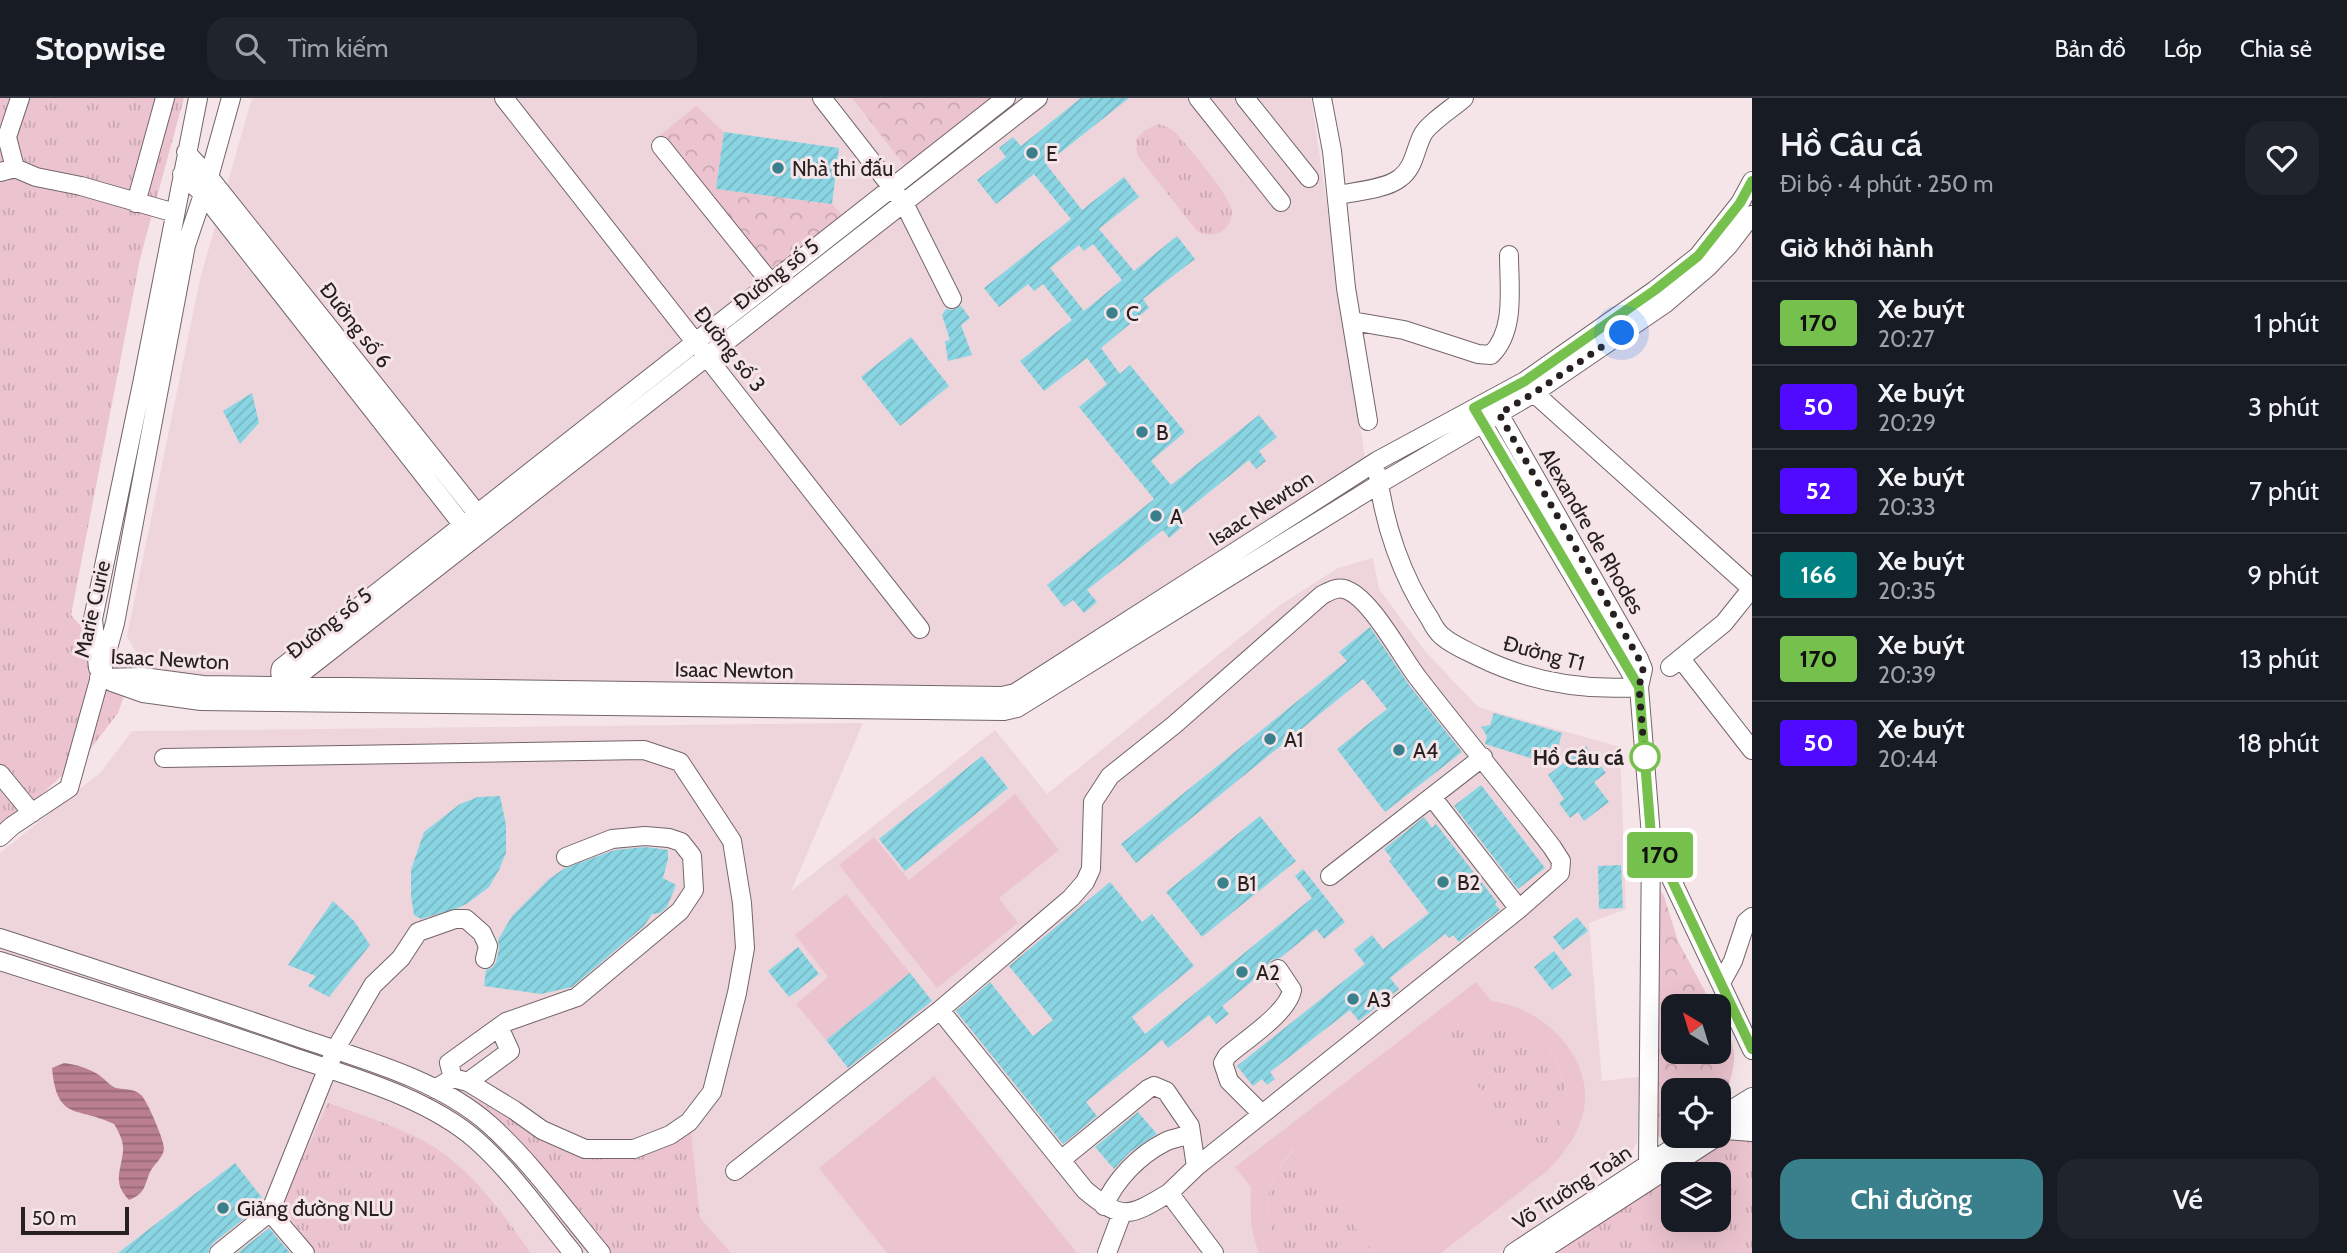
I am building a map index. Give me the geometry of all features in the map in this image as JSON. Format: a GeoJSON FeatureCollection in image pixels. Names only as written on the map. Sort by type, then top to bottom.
{"type":"FeatureCollection","features":[{"type":"Feature","properties":{"kind":"street"},"geometry":{"type":"LineString","coordinates":[[20,98],[6,138],[7,170],[81,186],[175,213]]}},
{"type":"Feature","properties":{"kind":"street"},"geometry":{"type":"LineString","coordinates":[[136,203],[165,98]]}},
{"type":"Feature","properties":{"kind":"street","name":"Marie Curie"},"geometry":{"type":"LineString","coordinates":[[99,678],[93,619],[140,397],[198,98]]}},
{"type":"Feature","properties":{"kind":"street","name":"Marie Curie"},"geometry":{"type":"LineString","coordinates":[[99,678],[115,623],[186,246],[204,195],[230,98]]}},
{"type":"Feature","properties":{"kind":"street","name":"Đường số 3"},"geometry":{"type":"LineString","coordinates":[[504,98],[920,629]]}},
{"type":"Feature","properties":{"kind":"street"},"geometry":{"type":"LineString","coordinates":[[822,98],[904,203],[952,299]]}},
{"type":"Feature","properties":{"kind":"street","name":"Đường số 5"},"geometry":{"type":"LineString","coordinates":[[1006,98],[695,342],[475,526],[298,676],[286,681],[281,678],[281,668],[475,526],[707,356],[1038,98]]}},
{"type":"Feature","properties":{"kind":"street"},"geometry":{"type":"LineString","coordinates":[[1198,98],[1281,202]]}},
{"type":"Feature","properties":{"kind":"street"},"geometry":{"type":"LineString","coordinates":[[1245,98],[1309,178]]}},
{"type":"Feature","properties":{"kind":"street"},"geometry":{"type":"LineString","coordinates":[[1322,98],[1332,151],[1352,321],[1368,421]]}},
{"type":"Feature","properties":{"kind":"street"},"geometry":{"type":"LineString","coordinates":[[1337,195],[1385,185],[1400,178],[1409,167],[1423,133],[1464,98]]}},
{"type":"Feature","properties":{"kind":"street"},"geometry":{"type":"LineString","coordinates":[[661,145],[771,283]]}},
{"type":"Feature","properties":{"kind":"street","name":"Đường số 6"},"geometry":{"type":"LineString","coordinates":[[186,152],[209,177],[475,526]]}},
{"type":"Feature","properties":{"kind":"street","name":"Đường số 6"},"geometry":{"type":"LineString","coordinates":[[182,174],[204,195],[475,526]]}},
{"type":"Feature","properties":{"kind":"street","name":"Isaac Newton"},"geometry":{"type":"LineString","coordinates":[[99,678],[143,693],[201,701],[1004,711],[1017,708],[1379,484],[1495,406],[1525,381],[1655,290],[1698,256],[1740,203],[1752,181]]}},
{"type":"Feature","properties":{"kind":"street","name":"Isaac Newton"},"geometry":{"type":"LineString","coordinates":[[1495,406],[1534,393],[1666,303],[1707,268],[1752,215]]}},
{"type":"Feature","properties":{"kind":"street"},"geometry":{"type":"LineString","coordinates":[[1352,321],[1404,330],[1478,354],[1491,355],[1501,346],[1509,314],[1509,255]]}},
{"type":"Feature","properties":{"kind":"street"},"geometry":{"type":"LineString","coordinates":[[1534,393],[1752,589],[1724,623],[1676,663],[1752,750]]}},
{"type":"Feature","properties":{"kind":"street","name":"Alexandre de Rhodes"},"geometry":{"type":"LineString","coordinates":[[1495,406],[1643,669],[1639,687],[1651,836],[1752,1049]]}},
{"type":"Feature","properties":{"kind":"street","name":"Isaac Newton"},"geometry":{"type":"LineString","coordinates":[[99,678],[143,677],[203,685],[1002,696],[1015,693],[1377,461],[1478,416]]}},
{"type":"Feature","properties":{"kind":"street","name":"Alexandre de Rhodes"},"geometry":{"type":"LineString","coordinates":[[1478,416],[1639,687]]}},
{"type":"Feature","properties":{"kind":"street","name":"Đường T1"},"geometry":{"type":"LineString","coordinates":[[1377,461],[1388,529],[1412,593],[1440,635],[1460,648],[1508,671],[1551,683],[1586,688],[1639,687]]}},
{"type":"Feature","properties":{"kind":"street"},"geometry":{"type":"LineString","coordinates":[[735,1171],[940,1010],[1071,898],[1091,869],[1093,802],[1110,776],[1174,725],[1322,595],[1335,589],[1346,590],[1371,611],[1416,675],[1483,757],[1561,861],[1560,873],[1519,909],[1196,1167],[1168,1194],[1142,1209],[1122,1213],[1104,1206],[1085,1190],[940,1010]]}},
{"type":"Feature","properties":{"kind":"street"},"geometry":{"type":"LineString","coordinates":[[0,837],[69,788],[99,678]]}},
{"type":"Feature","properties":{"kind":"street"},"geometry":{"type":"LineString","coordinates":[[164,758],[644,750],[680,762],[732,841],[742,903],[745,948],[737,993],[712,1093],[689,1122],[670,1135],[634,1149],[585,1149],[542,1130],[514,1110],[460,1080],[449,1063],[506,1022],[577,997],[680,911],[694,890],[691,856],[681,842],[669,838],[645,836],[612,839],[566,857]]}},
{"type":"Feature","properties":{"kind":"street"},"geometry":{"type":"LineString","coordinates":[[1330,876],[1483,757]]}},
{"type":"Feature","properties":{"kind":"street"},"geometry":{"type":"LineString","coordinates":[[0,774],[32,813]]}},
{"type":"Feature","properties":{"kind":"street"},"geometry":{"type":"LineString","coordinates":[[1432,796],[1519,909]]}},
{"type":"Feature","properties":{"kind":"street"},"geometry":{"type":"LineString","coordinates":[[1651,836],[1651,1171]]}},
{"type":"Feature","properties":{"kind":"street"},"geometry":{"type":"LineString","coordinates":[[1721,984],[1733,961],[1746,922],[1752,917]]}},
{"type":"Feature","properties":{"kind":"street"},"geometry":{"type":"LineString","coordinates":[[219,1253],[270,1212],[335,1050],[373,985],[401,958],[418,932],[455,919],[466,919],[482,933],[488,946],[485,959]]}},
{"type":"Feature","properties":{"kind":"street"},"geometry":{"type":"LineString","coordinates":[[0,938],[374,1063],[436,1089],[489,1124],[533,1170],[601,1253]]}},
{"type":"Feature","properties":{"kind":"street"},"geometry":{"type":"LineString","coordinates":[[0,961],[183,1019],[326,1068],[409,1100],[475,1139],[517,1184],[573,1253]]}},
{"type":"Feature","properties":{"kind":"street"},"geometry":{"type":"LineString","coordinates":[[1262,1114],[1229,1081],[1223,1063],[1227,1056],[1275,1017],[1288,1002],[1292,990],[1278,969]]}},
{"type":"Feature","properties":{"kind":"street"},"geometry":{"type":"LineString","coordinates":[[436,1089],[460,1080],[510,1051],[499,1027]]}},
{"type":"Feature","properties":{"kind":"street"},"geometry":{"type":"LineString","coordinates":[[1061,1160],[1154,1086],[1166,1091],[1185,1116],[1196,1167]]}},
{"type":"Feature","properties":{"kind":"street","name":"Võ Trường Toản"},"geometry":{"type":"LineString","coordinates":[[1731,1119],[1752,1097]]}},
{"type":"Feature","properties":{"kind":"street","name":"Võ Trường Toản"},"geometry":{"type":"LineString","coordinates":[[1731,1125],[1743,1119],[1752,1109]]}},
{"type":"Feature","properties":{"kind":"street"},"geometry":{"type":"LineString","coordinates":[[1731,1131],[1752,1132]]}},
{"type":"Feature","properties":{"kind":"street"},"geometry":{"type":"LineString","coordinates":[[1104,1206],[1111,1190],[1145,1156],[1165,1142],[1191,1134]]}},
{"type":"Feature","properties":{"kind":"street","name":"Võ Trường Toản"},"geometry":{"type":"LineString","coordinates":[[1538,1253],[1651,1171],[1677,1148]]}},
{"type":"Feature","properties":{"kind":"street","name":"Võ Trường Toản"},"geometry":{"type":"LineString","coordinates":[[1513,1253],[1690,1148]]}},
{"type":"Feature","properties":{"kind":"street"},"geometry":{"type":"LineString","coordinates":[[1168,1194],[1214,1253]]}},
{"type":"Feature","properties":{"kind":"street"},"geometry":{"type":"LineString","coordinates":[[270,1212],[305,1253]]}},
{"type":"Feature","properties":{"kind":"street"},"geometry":{"type":"LineString","coordinates":[[1107,1253],[1122,1213]]}},
{"type":"Feature","properties":{"kind":"shaded area"},"geometry":{"type":"Polygon","coordinates":[[[252,98],[1311,98],[1365,458],[1014,689],[152,682],[127,636],[200,279],[252,98]]]}},
{"type":"Feature","properties":{"kind":"shaded area"},"geometry":{"type":"Polygon","coordinates":[[[1373,558],[1379,589],[1425,651],[1478,707],[1620,747],[1626,909],[1589,923],[1602,1081],[1639,1077],[1637,1143],[1626,1160],[1498,1253],[0,1253],[0,853],[101,772],[132,731],[863,723],[791,891],[995,730],[1047,794],[1280,605],[1338,568],[1373,558]]]}},
{"type":"Feature","properties":{"kind":"shaded area"},"geometry":{"type":"Polygon","coordinates":[[[64,1063],[91,1070],[116,1088],[135,1091],[147,1105],[159,1130],[164,1149],[139,1195],[129,1200],[121,1188],[119,1177],[123,1148],[114,1124],[71,1110],[59,1097],[52,1068],[64,1063]]]}},
{"type":"Feature","properties":{"kind":"green space"},"geometry":{"type":"Polygon","coordinates":[[[0,98],[184,98],[140,259],[71,615],[94,641],[119,661],[128,685],[118,713],[89,751],[0,832],[0,98]]]}},
{"type":"Feature","properties":{"kind":"green space"},"geometry":{"type":"Polygon","coordinates":[[[852,98],[993,98],[905,166],[852,98]]]}},
{"type":"Feature","properties":{"kind":"green space"},"geometry":{"type":"Polygon","coordinates":[[[696,106],[724,132],[716,189],[832,204],[843,216],[767,274],[659,136],[696,106]]]}},
{"type":"Feature","properties":{"kind":"green space"},"geometry":{"type":"Polygon","coordinates":[[[1157,124],[1169,128],[1177,135],[1222,191],[1232,211],[1228,225],[1222,231],[1210,235],[1197,231],[1137,155],[1136,139],[1157,124]]]}},
{"type":"Feature","properties":{"kind":"green space"},"geometry":{"type":"Polygon","coordinates":[[[1015,794],[1059,850],[999,898],[1018,923],[937,988],[839,865],[874,837],[909,880],[1015,794]]]}},
{"type":"Feature","properties":{"kind":"green space"},"geometry":{"type":"Polygon","coordinates":[[[1657,886],[1664,896],[1678,941],[1707,994],[1661,994],[1661,1064],[1731,1064],[1731,1040],[1734,1057],[1730,1078],[1661,1078],[1661,1137],[1650,1133],[1657,886]]]}},
{"type":"Feature","properties":{"kind":"green space"},"geometry":{"type":"Polygon","coordinates":[[[846,894],[910,973],[826,1040],[796,1004],[828,977],[795,935],[846,894]]]}},
{"type":"Feature","properties":{"kind":"green space"},"geometry":{"type":"Polygon","coordinates":[[[1476,982],[1491,1001],[1526,1012],[1557,1034],[1569,1048],[1584,1082],[1585,1101],[1581,1121],[1561,1156],[1547,1171],[1441,1253],[1375,1253],[1294,1149],[1276,1174],[1268,1198],[1269,1225],[1281,1253],[1259,1253],[1251,1220],[1251,1187],[1235,1167],[1476,982]],[[1473,1020],[1453,1026],[1439,1037],[1532,1156],[1552,1138],[1561,1122],[1565,1087],[1561,1070],[1542,1041],[1528,1031],[1506,1022],[1473,1020]]]}},
{"type":"Feature","properties":{"kind":"green space"},"geometry":{"type":"Polygon","coordinates":[[[1473,1020],[1511,1023],[1528,1031],[1553,1055],[1561,1071],[1565,1105],[1561,1122],[1550,1141],[1532,1156],[1439,1037],[1453,1026],[1473,1020]]]}},
{"type":"Feature","properties":{"kind":"green space"},"geometry":{"type":"Polygon","coordinates":[[[934,1076],[1077,1253],[887,1253],[819,1168],[934,1076]]]}},
{"type":"Feature","properties":{"kind":"green space"},"geometry":{"type":"Polygon","coordinates":[[[461,1091],[536,1134],[585,1158],[635,1156],[691,1132],[700,1218],[731,1253],[609,1253],[456,1094],[461,1091]]]}},
{"type":"Feature","properties":{"kind":"green space"},"geometry":{"type":"Polygon","coordinates":[[[328,1103],[411,1135],[451,1159],[489,1197],[531,1253],[317,1253],[281,1206],[328,1103]]]}},
{"type":"Feature","properties":{"kind":"green space"},"geometry":{"type":"Polygon","coordinates":[[[1739,1136],[1752,1139],[1752,1253],[1551,1253],[1661,1181],[1661,1232],[1731,1232],[1731,1162],[1689,1162],[1710,1148],[1731,1148],[1731,1138],[1739,1136]]]}},
{"type":"Feature","properties":{"kind":"green space"},"geometry":{"type":"Polygon","coordinates":[[[1295,1149],[1375,1253],[1281,1253],[1269,1225],[1268,1198],[1276,1174],[1295,1149]]]}},
{"type":"Feature","properties":{"kind":"building"},"geometry":{"type":"Polygon","coordinates":[[[1081,98],[1129,98],[1046,164],[1082,210],[1124,177],[1139,197],[1099,229],[1134,271],[1177,236],[1195,259],[1143,299],[1149,308],[1101,348],[1120,374],[1130,365],[1185,432],[1151,461],[1171,485],[1259,415],[1277,437],[1259,451],[1266,461],[1256,469],[1249,460],[1176,519],[1182,527],[1169,538],[1163,530],[1087,590],[1097,602],[1084,613],[1073,600],[1064,607],[1047,585],[1154,499],[1079,407],[1107,384],[1087,358],[1044,391],[1020,361],[1072,320],[1043,284],[1034,291],[1028,284],[999,307],[984,288],[1071,219],[1034,174],[996,204],[977,180],[1006,157],[999,148],[1013,137],[1021,146],[1081,98]],[[1093,244],[1084,251],[1079,245],[1050,268],[1084,311],[1122,280],[1093,244]]]}},
{"type":"Feature","properties":{"kind":"building","name":"Nhà thi đấu"},"geometry":{"type":"Polygon","coordinates":[[[724,132],[839,148],[832,204],[716,189],[724,132]]]}},
{"type":"Feature","properties":{"kind":"building"},"geometry":{"type":"Polygon","coordinates":[[[961,306],[970,318],[961,325],[972,355],[948,361],[945,341],[950,340],[942,315],[946,309],[952,310],[961,306]]]}},
{"type":"Feature","properties":{"kind":"building"},"geometry":{"type":"Polygon","coordinates":[[[911,337],[949,386],[900,426],[861,377],[911,337]]]}},
{"type":"Feature","properties":{"kind":"building"},"geometry":{"type":"Polygon","coordinates":[[[252,393],[259,423],[240,444],[223,411],[252,393]]]}},
{"type":"Feature","properties":{"kind":"building"},"geometry":{"type":"Polygon","coordinates":[[[1370,627],[1409,685],[1462,752],[1385,812],[1337,749],[1387,709],[1363,679],[1136,863],[1121,844],[1347,661],[1339,652],[1370,627]]]}},
{"type":"Feature","properties":{"kind":"building"},"geometry":{"type":"Polygon","coordinates":[[[1494,713],[1562,733],[1553,765],[1485,744],[1487,736],[1481,727],[1490,725],[1494,713]]]}},
{"type":"Feature","properties":{"kind":"building"},"geometry":{"type":"Polygon","coordinates":[[[1586,746],[1606,773],[1594,782],[1609,802],[1584,821],[1578,812],[1570,818],[1559,803],[1564,799],[1548,775],[1586,746]]]}},
{"type":"Feature","properties":{"kind":"building"},"geometry":{"type":"Polygon","coordinates":[[[982,756],[1008,788],[905,871],[879,839],[982,756]]]}},
{"type":"Feature","properties":{"kind":"building"},"geometry":{"type":"Polygon","coordinates":[[[1481,785],[1545,868],[1518,889],[1454,806],[1481,785]]]}},
{"type":"Feature","properties":{"kind":"building"},"geometry":{"type":"Polygon","coordinates":[[[500,796],[506,825],[506,853],[489,887],[458,908],[421,919],[414,915],[411,870],[424,832],[460,804],[478,797],[500,796]]]}},
{"type":"Feature","properties":{"kind":"building","name":"B1"},"geometry":{"type":"Polygon","coordinates":[[[1260,816],[1296,861],[1202,937],[1166,892],[1260,816]]]}},
{"type":"Feature","properties":{"kind":"building"},"geometry":{"type":"Polygon","coordinates":[[[1424,817],[1432,828],[1436,824],[1497,902],[1495,904],[1500,910],[1459,942],[1453,935],[1449,938],[1445,934],[1390,978],[1399,989],[1359,1021],[1350,1010],[1270,1072],[1275,1079],[1267,1085],[1262,1079],[1253,1086],[1237,1066],[1365,964],[1354,950],[1372,935],[1383,949],[1429,913],[1389,861],[1392,859],[1384,849],[1424,817]]]}},
{"type":"Feature","properties":{"kind":"building"},"geometry":{"type":"Polygon","coordinates":[[[645,847],[668,850],[663,878],[676,885],[667,907],[660,913],[652,914],[644,926],[572,987],[541,994],[484,986],[486,970],[496,962],[498,940],[512,916],[549,879],[565,868],[615,850],[645,847]]]}},
{"type":"Feature","properties":{"kind":"building"},"geometry":{"type":"Polygon","coordinates":[[[1621,865],[1623,908],[1599,909],[1598,866],[1621,865]]]}},
{"type":"Feature","properties":{"kind":"building"},"geometry":{"type":"Polygon","coordinates":[[[1303,869],[1345,922],[1324,939],[1316,929],[1280,958],[1271,960],[1267,969],[1222,1006],[1229,1014],[1216,1024],[1209,1015],[1168,1048],[1162,1040],[1086,1102],[1097,1116],[1063,1144],[956,1011],[990,982],[1033,1036],[1053,1020],[1009,966],[1110,882],[1142,922],[1152,914],[1194,966],[1132,1017],[1145,1034],[1312,898],[1295,876],[1303,869]]]}},
{"type":"Feature","properties":{"kind":"building"},"geometry":{"type":"Polygon","coordinates":[[[333,901],[354,921],[370,945],[329,997],[308,986],[316,976],[288,965],[333,901]]]}},
{"type":"Feature","properties":{"kind":"building"},"geometry":{"type":"Polygon","coordinates":[[[1577,917],[1588,931],[1563,950],[1553,937],[1577,917]]]}},
{"type":"Feature","properties":{"kind":"building"},"geometry":{"type":"Polygon","coordinates":[[[798,947],[819,974],[789,997],[768,971],[798,947]]]}},
{"type":"Feature","properties":{"kind":"building"},"geometry":{"type":"Polygon","coordinates":[[[1554,951],[1572,975],[1552,990],[1534,967],[1554,951]]]}},
{"type":"Feature","properties":{"kind":"building"},"geometry":{"type":"Polygon","coordinates":[[[910,973],[932,1001],[848,1068],[826,1040],[910,973]]]}},
{"type":"Feature","properties":{"kind":"building"},"geometry":{"type":"Polygon","coordinates":[[[1138,1112],[1157,1134],[1130,1152],[1114,1169],[1095,1147],[1138,1112]]]}},
{"type":"Feature","properties":{"kind":"building","name":"Giảng đường NLU"},"geometry":{"type":"Polygon","coordinates":[[[235,1163],[263,1199],[261,1205],[212,1244],[208,1253],[118,1253],[235,1163]]]}},
{"type":"Feature","properties":{"kind":"building"},"geometry":{"type":"Polygon","coordinates":[[[269,1228],[290,1253],[237,1253],[269,1228]]]}},
{"type":"Feature","properties":{"kind":"bus line","name":"170"},"geometry":{"type":"LineString","coordinates":[[1752,181],[1740,203],[1698,256],[1655,290],[1525,381],[1474,408],[1639,687],[1651,836],[1752,1049]]}},
{"type":"Feature","properties":{"kind":"place","name":"E"},"geometry":{"type":"Point","coordinates":[1032,153]}},
{"type":"Feature","properties":{"kind":"place","name":"Nhà thi đấu"},"geometry":{"type":"Point","coordinates":[778,168]}},
{"type":"Feature","properties":{"kind":"place","name":"C"},"geometry":{"type":"Point","coordinates":[1112,313]}},
{"type":"Feature","properties":{"kind":"place","name":"B"},"geometry":{"type":"Point","coordinates":[1142,432]}},
{"type":"Feature","properties":{"kind":"place","name":"A"},"geometry":{"type":"Point","coordinates":[1156,516]}},
{"type":"Feature","properties":{"kind":"place","name":"A1"},"geometry":{"type":"Point","coordinates":[1270,739]}},
{"type":"Feature","properties":{"kind":"place","name":"A4"},"geometry":{"type":"Point","coordinates":[1399,750]}},
{"type":"Feature","properties":{"kind":"place","name":"Hồ Câu cá"},"geometry":{"type":"Point","coordinates":[1645,757]}},
{"type":"Feature","properties":{"kind":"place","name":"B2"},"geometry":{"type":"Point","coordinates":[1443,882]}},
{"type":"Feature","properties":{"kind":"place","name":"B1"},"geometry":{"type":"Point","coordinates":[1223,883]}},
{"type":"Feature","properties":{"kind":"place","name":"A2"},"geometry":{"type":"Point","coordinates":[1242,972]}},
{"type":"Feature","properties":{"kind":"place","name":"A3"},"geometry":{"type":"Point","coordinates":[1353,999]}},
{"type":"Feature","properties":{"kind":"place","name":"Giảng đường NLU"},"geometry":{"type":"Point","coordinates":[223,1208]}},
{"type":"Feature","properties":{"kind":"route"},"geometry":{"type":"LineString","coordinates":[[1622,333],[1499,414],[1639,659],[1643,669],[1639,687],[1645,762],[1645,757]]}}]}
